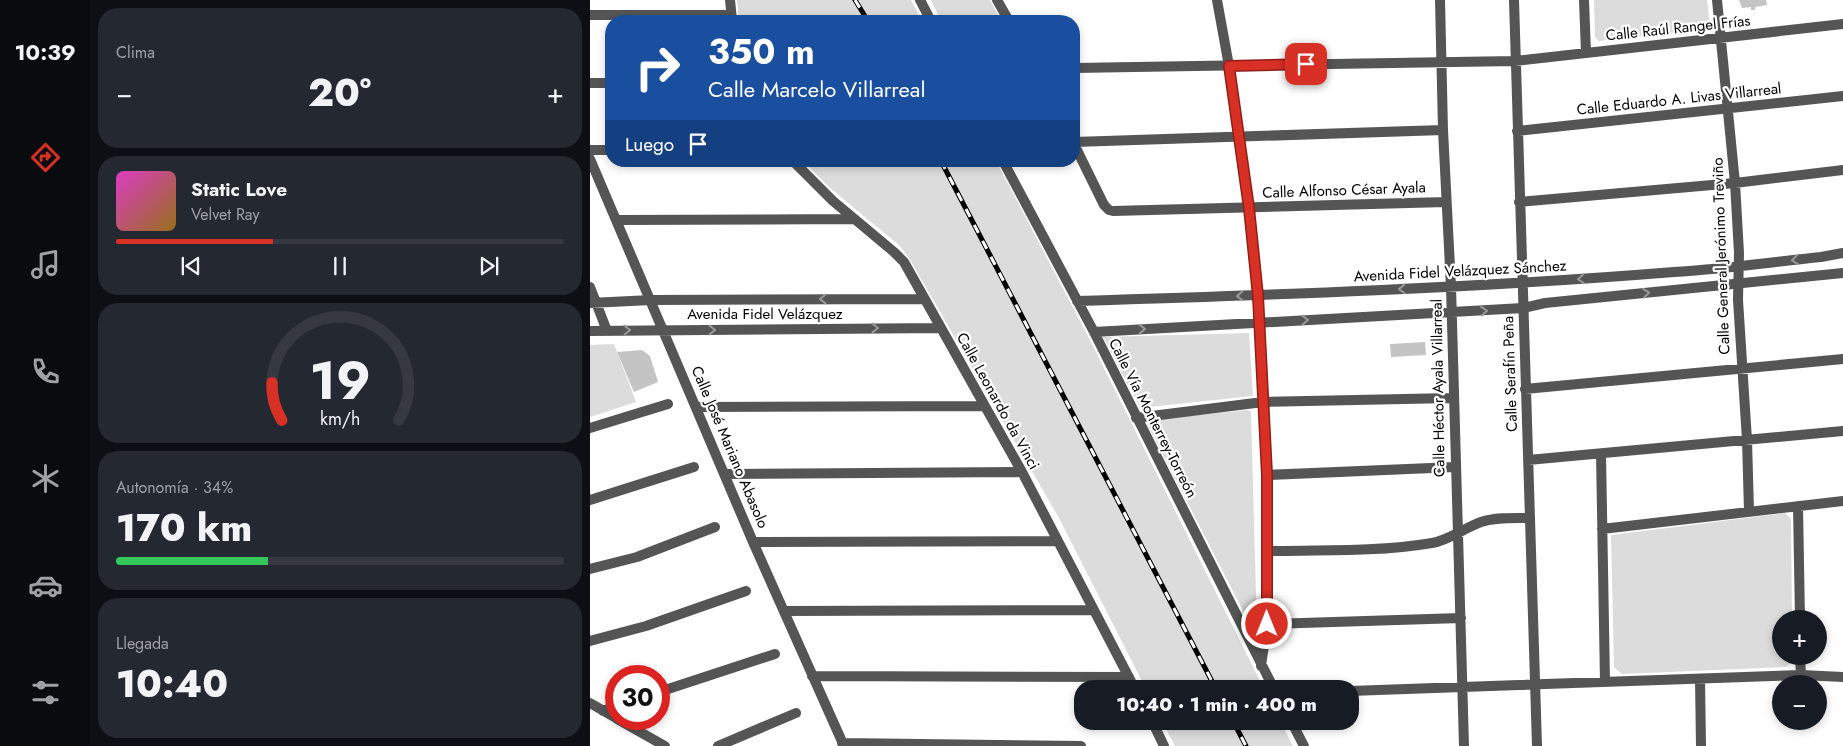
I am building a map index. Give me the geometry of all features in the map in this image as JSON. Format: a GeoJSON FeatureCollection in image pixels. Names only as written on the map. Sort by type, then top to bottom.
{"type":"FeatureCollection","features":[{"type":"Feature","properties":{"kind":"street"},"geometry":{"type":"LineString","coordinates":[[730,0],[732,15]]}},
{"type":"Feature","properties":{"kind":"street"},"geometry":{"type":"LineString","coordinates":[[920,0],[928,15]]}},
{"type":"Feature","properties":{"kind":"street"},"geometry":{"type":"LineString","coordinates":[[997,0],[1006,15]]}},
{"type":"Feature","properties":{"kind":"street"},"geometry":{"type":"LineString","coordinates":[[1217,0],[1229,66],[1249,208],[1260,322],[1267,475],[1268,551],[1267,624],[1262,666]]}},
{"type":"Feature","properties":{"kind":"street","name":"Calle Héctor Ayala Villarreal"},"geometry":{"type":"LineString","coordinates":[[1440,0],[1443,130],[1452,313],[1455,467],[1464,687],[1464,746]]}},
{"type":"Feature","properties":{"kind":"street","name":"Calle Serafín Peña"},"geometry":{"type":"LineString","coordinates":[[1514,0],[1537,746]]}},
{"type":"Feature","properties":{"kind":"street"},"geometry":{"type":"LineString","coordinates":[[1584,0],[1586,53]]}},
{"type":"Feature","properties":{"kind":"street","name":"Calle General Jerónimo Treviño"},"geometry":{"type":"LineString","coordinates":[[1717,0],[1735,183],[1741,369],[1750,511]]}},
{"type":"Feature","properties":{"kind":"street"},"geometry":{"type":"LineString","coordinates":[[590,15],[605,15]]}},
{"type":"Feature","properties":{"kind":"street","name":"Calle Raúl Rangel Frías"},"geometry":{"type":"LineString","coordinates":[[1080,68],[1515,61],[1843,24]]}},
{"type":"Feature","properties":{"kind":"street"},"geometry":{"type":"LineString","coordinates":[[590,83],[605,84]]}},
{"type":"Feature","properties":{"kind":"street","name":"Calle Eduardo A. Livas Villarreal"},"geometry":{"type":"LineString","coordinates":[[1517,131],[1728,110],[1843,96]]}},
{"type":"Feature","properties":{"kind":"street"},"geometry":{"type":"LineString","coordinates":[[1080,143],[1443,130]]}},
{"type":"Feature","properties":{"kind":"street"},"geometry":{"type":"LineString","coordinates":[[590,150],[605,150]]}},
{"type":"Feature","properties":{"kind":"street","name":"Calle Alfonso César Ayala"},"geometry":{"type":"LineString","coordinates":[[1080,155],[1104,205],[1109,210],[1117,212],[1446,202]]}},
{"type":"Feature","properties":{"kind":"street","name":"Calle José Mariano Abasolo"},"geometry":{"type":"LineString","coordinates":[[590,159],[753,542],[843,744]]}},
{"type":"Feature","properties":{"kind":"street","name":"Calle Leonardo da Vinci"},"geometry":{"type":"LineString","coordinates":[[799,167],[833,201],[904,262],[1022,472],[1130,680]]}},
{"type":"Feature","properties":{"kind":"street","name":"Calle Vía Monterrey-Torreón"},"geometry":{"type":"LineString","coordinates":[[1006,167],[1094,332],[1269,680]]}},
{"type":"Feature","properties":{"kind":"street"},"geometry":{"type":"LineString","coordinates":[[1519,202],[1735,183],[1843,170]]}},
{"type":"Feature","properties":{"kind":"street"},"geometry":{"type":"LineString","coordinates":[[616,220],[854,219]]}},
{"type":"Feature","properties":{"kind":"street","name":"Avenida Fidel Velázquez Sánchez"},"geometry":{"type":"LineString","coordinates":[[1078,301],[1258,296],[1451,287],[1667,273],[1843,253]]}},
{"type":"Feature","properties":{"kind":"street"},"geometry":{"type":"LineString","coordinates":[[1094,332],[1522,308],[1545,303],[1843,273]]}},
{"type":"Feature","properties":{"kind":"street"},"geometry":{"type":"LineString","coordinates":[[590,287],[594,302],[608,331]]}},
{"type":"Feature","properties":{"kind":"street","name":"Avenida Fidel Velázquez"},"geometry":{"type":"LineString","coordinates":[[594,302],[924,299]]}},
{"type":"Feature","properties":{"kind":"street","name":"Avenida Fidel Velázquez"},"geometry":{"type":"LineString","coordinates":[[590,331],[940,328]]}},
{"type":"Feature","properties":{"kind":"street"},"geometry":{"type":"LineString","coordinates":[[1525,389],[1843,359]]}},
{"type":"Feature","properties":{"kind":"street"},"geometry":{"type":"LineString","coordinates":[[1136,418],[1263,402],[1453,398]]}},
{"type":"Feature","properties":{"kind":"street"},"geometry":{"type":"LineString","coordinates":[[590,428],[668,404]]}},
{"type":"Feature","properties":{"kind":"street"},"geometry":{"type":"LineString","coordinates":[[697,407],[984,406]]}},
{"type":"Feature","properties":{"kind":"street"},"geometry":{"type":"LineString","coordinates":[[1528,460],[1843,430]]}},
{"type":"Feature","properties":{"kind":"street"},"geometry":{"type":"LineString","coordinates":[[1601,454],[1605,682]]}},
{"type":"Feature","properties":{"kind":"street"},"geometry":{"type":"LineString","coordinates":[[590,500],[694,467]]}},
{"type":"Feature","properties":{"kind":"street"},"geometry":{"type":"LineString","coordinates":[[1267,475],[1455,467]]}},
{"type":"Feature","properties":{"kind":"street"},"geometry":{"type":"LineString","coordinates":[[725,474],[1022,472]]}},
{"type":"Feature","properties":{"kind":"street"},"geometry":{"type":"LineString","coordinates":[[1602,529],[1843,501]]}},
{"type":"Feature","properties":{"kind":"street"},"geometry":{"type":"LineString","coordinates":[[1798,506],[1800,610]]}},
{"type":"Feature","properties":{"kind":"street"},"geometry":{"type":"LineString","coordinates":[[1268,551],[1432,543],[1458,534],[1482,522],[1495,519],[1530,518]]}},
{"type":"Feature","properties":{"kind":"street"},"geometry":{"type":"LineString","coordinates":[[590,569],[637,557],[715,527]]}},
{"type":"Feature","properties":{"kind":"street"},"geometry":{"type":"LineString","coordinates":[[753,542],[1058,541]]}},
{"type":"Feature","properties":{"kind":"street"},"geometry":{"type":"LineString","coordinates":[[590,641],[646,626],[746,591]]}},
{"type":"Feature","properties":{"kind":"street"},"geometry":{"type":"LineString","coordinates":[[784,610],[1094,610]]}},
{"type":"Feature","properties":{"kind":"street"},"geometry":{"type":"LineString","coordinates":[[1267,624],[1461,618]]}},
{"type":"Feature","properties":{"kind":"street"},"geometry":{"type":"LineString","coordinates":[[670,688],[775,654]]}},
{"type":"Feature","properties":{"kind":"street"},"geometry":{"type":"LineString","coordinates":[[1800,665],[1801,675]]}},
{"type":"Feature","properties":{"kind":"street"},"geometry":{"type":"LineString","coordinates":[[812,676],[1129,677]]}},
{"type":"Feature","properties":{"kind":"street"},"geometry":{"type":"LineString","coordinates":[[1359,691],[1772,676]]}},
{"type":"Feature","properties":{"kind":"street"},"geometry":{"type":"LineString","coordinates":[[1827,676],[1843,677]]}},
{"type":"Feature","properties":{"kind":"street"},"geometry":{"type":"LineString","coordinates":[[1700,679],[1701,746]]}},
{"type":"Feature","properties":{"kind":"street"},"geometry":{"type":"LineString","coordinates":[[590,703],[603,711]]}},
{"type":"Feature","properties":{"kind":"street"},"geometry":{"type":"LineString","coordinates":[[718,746],[796,713]]}},
{"type":"Feature","properties":{"kind":"street"},"geometry":{"type":"LineString","coordinates":[[637,730],[665,746]]}},
{"type":"Feature","properties":{"kind":"street"},"geometry":{"type":"LineString","coordinates":[[1156,730],[1164,746]]}},
{"type":"Feature","properties":{"kind":"street"},"geometry":{"type":"LineString","coordinates":[[1296,730],[1304,746]]}},
{"type":"Feature","properties":{"kind":"street"},"geometry":{"type":"LineString","coordinates":[[843,744],[1081,746]]}},
{"type":"Feature","properties":{"kind":"shaded area"},"geometry":{"type":"Polygon","coordinates":[[[737,0],[911,0],[919,15],[738,15],[737,0]]]}},
{"type":"Feature","properties":{"kind":"shaded area"},"geometry":{"type":"Polygon","coordinates":[[[931,0],[990,0],[998,15],[938,15],[931,0]]]}},
{"type":"Feature","properties":{"kind":"shaded area"},"geometry":{"type":"Polygon","coordinates":[[[1594,0],[1707,0],[1710,27],[1599,41],[1595,37],[1594,0]]]}},
{"type":"Feature","properties":{"kind":"shaded area"},"geometry":{"type":"Polygon","coordinates":[[[809,167],[999,167],[1089,338],[1260,680],[1141,680],[1059,518],[909,258],[899,245],[830,188],[809,167]]]}},
{"type":"Feature","properties":{"kind":"shaded area"},"geometry":{"type":"Polygon","coordinates":[[[1249,333],[1253,396],[1140,408],[1103,337],[1249,333]]]}},
{"type":"Feature","properties":{"kind":"shaded area"},"geometry":{"type":"Polygon","coordinates":[[[614,344],[636,402],[590,417],[590,345],[614,344]]]}},
{"type":"Feature","properties":{"kind":"shaded area"},"geometry":{"type":"Polygon","coordinates":[[[1248,410],[1251,412],[1257,629],[1253,630],[1147,424],[1150,420],[1248,410]]]}},
{"type":"Feature","properties":{"kind":"shaded area"},"geometry":{"type":"Polygon","coordinates":[[[1785,513],[1791,519],[1792,610],[1772,610],[1772,665],[1788,665],[1786,667],[1622,674],[1614,667],[1611,535],[1785,513]]]}},
{"type":"Feature","properties":{"kind":"shaded area"},"geometry":{"type":"Polygon","coordinates":[[[1167,730],[1285,730],[1293,746],[1175,746],[1167,730]]]}},
{"type":"Feature","properties":{"kind":"building"},"geometry":{"type":"Polygon","coordinates":[[[1739,0],[1766,0],[1767,5],[1755,7],[1755,10],[1751,10],[1751,7],[1742,8],[1739,0]]]}},
{"type":"Feature","properties":{"kind":"building"},"geometry":{"type":"Polygon","coordinates":[[[1425,342],[1426,355],[1391,357],[1390,344],[1425,342]]]}},
{"type":"Feature","properties":{"kind":"building"},"geometry":{"type":"Polygon","coordinates":[[[642,350],[650,356],[658,382],[634,392],[617,352],[642,350]]]}},
{"type":"Feature","properties":{"kind":"railway"},"geometry":{"type":"LineString","coordinates":[[855,0],[864,15]]}},
{"type":"Feature","properties":{"kind":"railway"},"geometry":{"type":"LineString","coordinates":[[944,167],[1211,680]]}},
{"type":"Feature","properties":{"kind":"railway"},"geometry":{"type":"LineString","coordinates":[[1238,730],[1246,746]]}},
{"type":"Feature","properties":{"kind":"route"},"geometry":{"type":"LineString","coordinates":[[1267,624],[1267,475],[1258,296],[1249,208],[1229,66],[1306,64]]}}]}
